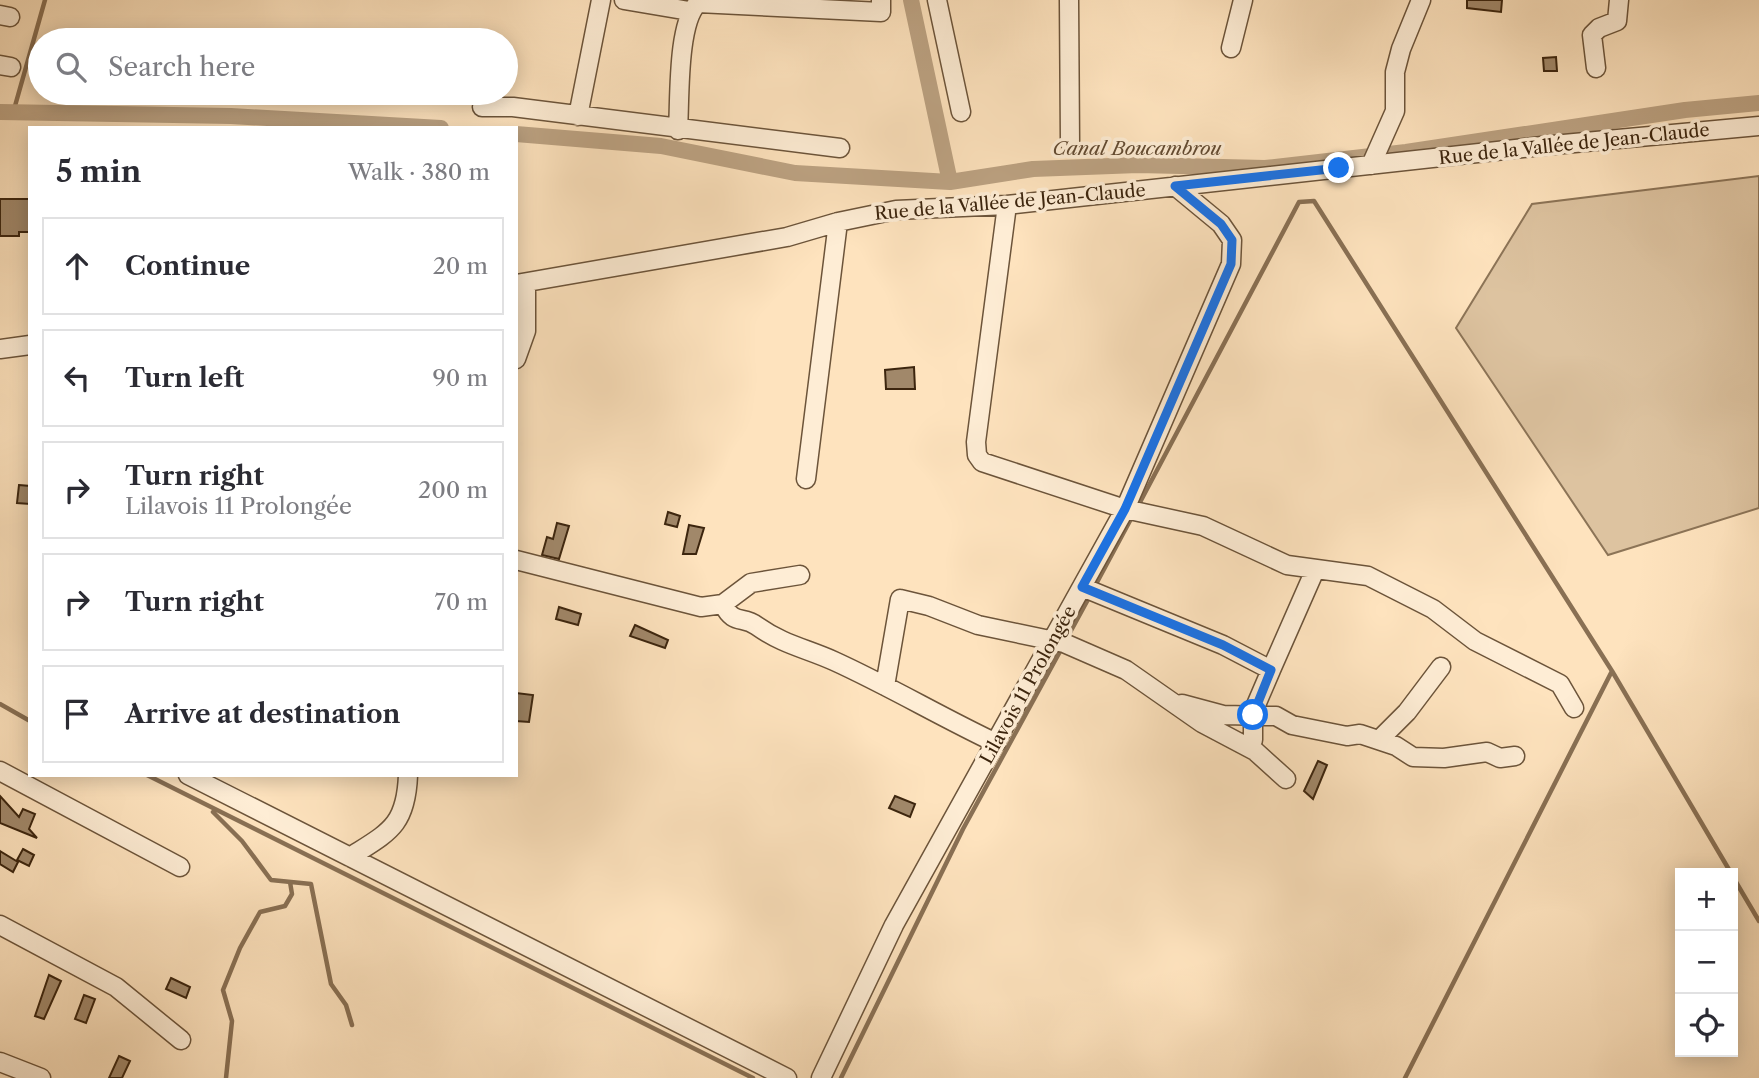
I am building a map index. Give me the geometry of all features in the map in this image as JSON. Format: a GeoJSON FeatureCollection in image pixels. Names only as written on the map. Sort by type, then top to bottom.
{"type":"FeatureCollection","features":[{"type":"Feature","properties":{"kind":"street"},"geometry":{"type":"LineString","coordinates":[[578,116],[601,0]]}},
{"type":"Feature","properties":{"kind":"street"},"geometry":{"type":"LineString","coordinates":[[624,0],[881,12],[881,0]]}},
{"type":"Feature","properties":{"kind":"street"},"geometry":{"type":"LineString","coordinates":[[937,0],[961,112]]}},
{"type":"Feature","properties":{"kind":"street"},"geometry":{"type":"LineString","coordinates":[[1069,0],[1070,143]]}},
{"type":"Feature","properties":{"kind":"street"},"geometry":{"type":"LineString","coordinates":[[1231,48],[1242,0]]}},
{"type":"Feature","properties":{"kind":"street"},"geometry":{"type":"LineString","coordinates":[[1371,165],[1395,111],[1395,72],[1401,49],[1421,0]]}},
{"type":"Feature","properties":{"kind":"street"},"geometry":{"type":"LineString","coordinates":[[1596,68],[1592,35],[1599,28],[1617,21],[1619,0]]}},
{"type":"Feature","properties":{"kind":"street"},"geometry":{"type":"LineString","coordinates":[[678,130],[695,5]]}},
{"type":"Feature","properties":{"kind":"street"},"geometry":{"type":"LineString","coordinates":[[482,107],[840,148]]}},
{"type":"Feature","properties":{"kind":"street","name":"Rue de la Vallée de Jean-Claude"},"geometry":{"type":"LineString","coordinates":[[521,284],[788,237],[838,222],[896,210],[1007,205],[1759,126]]}},
{"type":"Feature","properties":{"kind":"street","name":"Lilavois 11 Prolongée"},"geometry":{"type":"LineString","coordinates":[[821,1078],[894,925],[1125,509],[1231,264],[1232,240],[1221,224],[1175,186]]}},
{"type":"Feature","properties":{"kind":"street"},"geometry":{"type":"LineString","coordinates":[[1007,205],[977,455],[982,462],[1125,509],[1203,526],[1287,565],[1368,576],[1421,602],[1475,641],[1560,684],[1574,708]]}},
{"type":"Feature","properties":{"kind":"street"},"geometry":{"type":"LineString","coordinates":[[806,479],[838,222]]}},
{"type":"Feature","properties":{"kind":"street"},"geometry":{"type":"LineString","coordinates":[[518,353],[526,331],[521,284]]}},
{"type":"Feature","properties":{"kind":"street"},"geometry":{"type":"LineString","coordinates":[[0,349],[28,345]]}},
{"type":"Feature","properties":{"kind":"street"},"geometry":{"type":"LineString","coordinates":[[518,561],[701,607],[723,604],[751,583],[800,575]]}},
{"type":"Feature","properties":{"kind":"street"},"geometry":{"type":"LineString","coordinates":[[1248,746],[1253,740],[1253,715],[1315,570]]}},
{"type":"Feature","properties":{"kind":"street"},"geometry":{"type":"LineString","coordinates":[[1082,587],[1223,645],[1271,670]]}},
{"type":"Feature","properties":{"kind":"street"},"geometry":{"type":"LineString","coordinates":[[885,686],[900,599],[929,606],[978,625],[1052,641],[1126,670],[1202,723],[1248,746],[1286,779]]}},
{"type":"Feature","properties":{"kind":"street"},"geometry":{"type":"LineString","coordinates":[[723,604],[729,615],[740,622],[752,623],[779,642],[831,660],[996,743]]}},
{"type":"Feature","properties":{"kind":"street"},"geometry":{"type":"LineString","coordinates":[[1379,740],[1407,712],[1441,667]]}},
{"type":"Feature","properties":{"kind":"street"},"geometry":{"type":"LineString","coordinates":[[1169,700],[1223,715],[1276,716],[1292,724],[1379,740],[1396,746],[1413,757],[1444,758],[1487,752],[1500,758],[1515,756]]}},
{"type":"Feature","properties":{"kind":"street"},"geometry":{"type":"LineString","coordinates":[[0,771],[180,867]]}},
{"type":"Feature","properties":{"kind":"street"},"geometry":{"type":"LineString","coordinates":[[192,777],[787,1078]]}},
{"type":"Feature","properties":{"kind":"street"},"geometry":{"type":"LineString","coordinates":[[350,858],[387,836],[402,816],[408,777]]}},
{"type":"Feature","properties":{"kind":"street"},"geometry":{"type":"LineString","coordinates":[[0,925],[117,987],[181,1040]]}},
{"type":"Feature","properties":{"kind":"street"},"geometry":{"type":"LineString","coordinates":[[0,1062],[41,1078]]}},
{"type":"Feature","properties":{"kind":"shaded area"},"geometry":{"type":"Polygon","coordinates":[[[1759,176],[1759,508],[1608,555],[1456,328],[1532,204],[1759,176]]]}},
{"type":"Feature","properties":{"kind":"building"},"geometry":{"type":"Polygon","coordinates":[[[1467,0],[1502,0],[1501,12],[1467,8],[1467,0]]]}},
{"type":"Feature","properties":{"kind":"building"},"geometry":{"type":"Polygon","coordinates":[[[1556,57],[1557,71],[1544,71],[1543,58],[1556,57]]]}},
{"type":"Feature","properties":{"kind":"building"},"geometry":{"type":"Polygon","coordinates":[[[0,199],[28,199],[28,232],[19,232],[19,236],[0,236],[0,199]]]}},
{"type":"Feature","properties":{"kind":"building"},"geometry":{"type":"Polygon","coordinates":[[[914,367],[915,389],[886,389],[885,370],[914,367]]]}},
{"type":"Feature","properties":{"kind":"building"},"geometry":{"type":"Polygon","coordinates":[[[19,485],[28,486],[28,504],[17,503],[19,485]]]}},
{"type":"Feature","properties":{"kind":"building"},"geometry":{"type":"Polygon","coordinates":[[[668,512],[680,516],[677,527],[665,524],[668,512]]]}},
{"type":"Feature","properties":{"kind":"building"},"geometry":{"type":"Polygon","coordinates":[[[557,523],[569,526],[559,559],[542,555],[547,537],[553,539],[557,523]]]}},
{"type":"Feature","properties":{"kind":"building"},"geometry":{"type":"Polygon","coordinates":[[[689,525],[704,528],[696,554],[683,554],[689,525]]]}},
{"type":"Feature","properties":{"kind":"building"},"geometry":{"type":"Polygon","coordinates":[[[559,607],[581,614],[578,625],[556,619],[559,607]]]}},
{"type":"Feature","properties":{"kind":"building"},"geometry":{"type":"Polygon","coordinates":[[[635,625],[668,640],[665,648],[630,636],[635,625]]]}},
{"type":"Feature","properties":{"kind":"building"},"geometry":{"type":"Polygon","coordinates":[[[518,693],[533,695],[529,722],[518,721],[518,693]]]}},
{"type":"Feature","properties":{"kind":"building"},"geometry":{"type":"Polygon","coordinates":[[[1318,761],[1327,765],[1313,799],[1304,791],[1318,761]]]}},
{"type":"Feature","properties":{"kind":"building"},"geometry":{"type":"Polygon","coordinates":[[[0,796],[19,817],[23,809],[35,814],[29,829],[37,838],[0,823],[0,796]]]}},
{"type":"Feature","properties":{"kind":"building"},"geometry":{"type":"Polygon","coordinates":[[[895,796],[915,804],[910,817],[889,808],[895,796]]]}},
{"type":"Feature","properties":{"kind":"building"},"geometry":{"type":"Polygon","coordinates":[[[23,849],[34,855],[29,866],[17,860],[23,849]]]}},
{"type":"Feature","properties":{"kind":"building"},"geometry":{"type":"Polygon","coordinates":[[[0,851],[18,862],[13,872],[0,864],[0,851]]]}},
{"type":"Feature","properties":{"kind":"building"},"geometry":{"type":"Polygon","coordinates":[[[49,975],[61,981],[44,1019],[35,1016],[49,975]]]}},
{"type":"Feature","properties":{"kind":"building"},"geometry":{"type":"Polygon","coordinates":[[[171,978],[190,987],[186,998],[166,989],[171,978]]]}},
{"type":"Feature","properties":{"kind":"building"},"geometry":{"type":"Polygon","coordinates":[[[84,995],[95,999],[86,1023],[75,1019],[84,995]]]}},
{"type":"Feature","properties":{"kind":"building"},"geometry":{"type":"Polygon","coordinates":[[[119,1056],[130,1061],[122,1078],[109,1078],[119,1056]]]}},
{"type":"Feature","properties":{"kind":"waterway"},"geometry":{"type":"LineString","coordinates":[[37,28],[45,0]]}},
{"type":"Feature","properties":{"kind":"waterway"},"geometry":{"type":"LineString","coordinates":[[911,0],[950,182]]}},
{"type":"Feature","properties":{"kind":"waterway"},"geometry":{"type":"LineString","coordinates":[[13,113],[28,60]]}},
{"type":"Feature","properties":{"kind":"waterway","name":"Canal Boucambrou"},"geometry":{"type":"LineString","coordinates":[[518,134],[661,146],[795,173],[950,182],[1033,169],[1138,165],[1265,168],[1406,152],[1685,110],[1759,103]]}},
{"type":"Feature","properties":{"kind":"waterway","name":"Canal Boucambrou"},"geometry":{"type":"LineString","coordinates":[[0,112],[231,116],[406,126]]}},
{"type":"Feature","properties":{"kind":"waterway"},"geometry":{"type":"LineString","coordinates":[[1138,506],[1299,202],[1314,201],[1612,671],[1728,868]]}},
{"type":"Feature","properties":{"kind":"waterway"},"geometry":{"type":"LineString","coordinates":[[1095,586],[1132,517]]}},
{"type":"Feature","properties":{"kind":"waterway"},"geometry":{"type":"LineString","coordinates":[[1067,638],[1091,594]]}},
{"type":"Feature","properties":{"kind":"waterway"},"geometry":{"type":"LineString","coordinates":[[841,1078],[963,829],[1063,646]]}},
{"type":"Feature","properties":{"kind":"waterway"},"geometry":{"type":"LineString","coordinates":[[1405,1078],[1612,671]]}},
{"type":"Feature","properties":{"kind":"waterway"},"geometry":{"type":"LineString","coordinates":[[0,704],[28,720]]}},
{"type":"Feature","properties":{"kind":"waterway"},"geometry":{"type":"LineString","coordinates":[[151,777],[753,1078]]}},
{"type":"Feature","properties":{"kind":"waterway"},"geometry":{"type":"LineString","coordinates":[[213,812],[242,841],[271,880],[311,884],[331,984],[346,1005],[352,1025]]}},
{"type":"Feature","properties":{"kind":"waterway"},"geometry":{"type":"LineString","coordinates":[[226,1078],[232,1021],[223,990],[240,948],[260,912],[285,906],[292,894],[290,882]]}},
{"type":"Feature","properties":{"kind":"waterway"},"geometry":{"type":"LineString","coordinates":[[1738,885],[1759,921]]}},
{"type":"Feature","properties":{"kind":"route"},"geometry":{"type":"LineString","coordinates":[[1253,715],[1271,670],[1223,645],[1082,587],[1125,509],[1231,264],[1232,240],[1221,224],[1175,186],[1339,168]]}}]}
